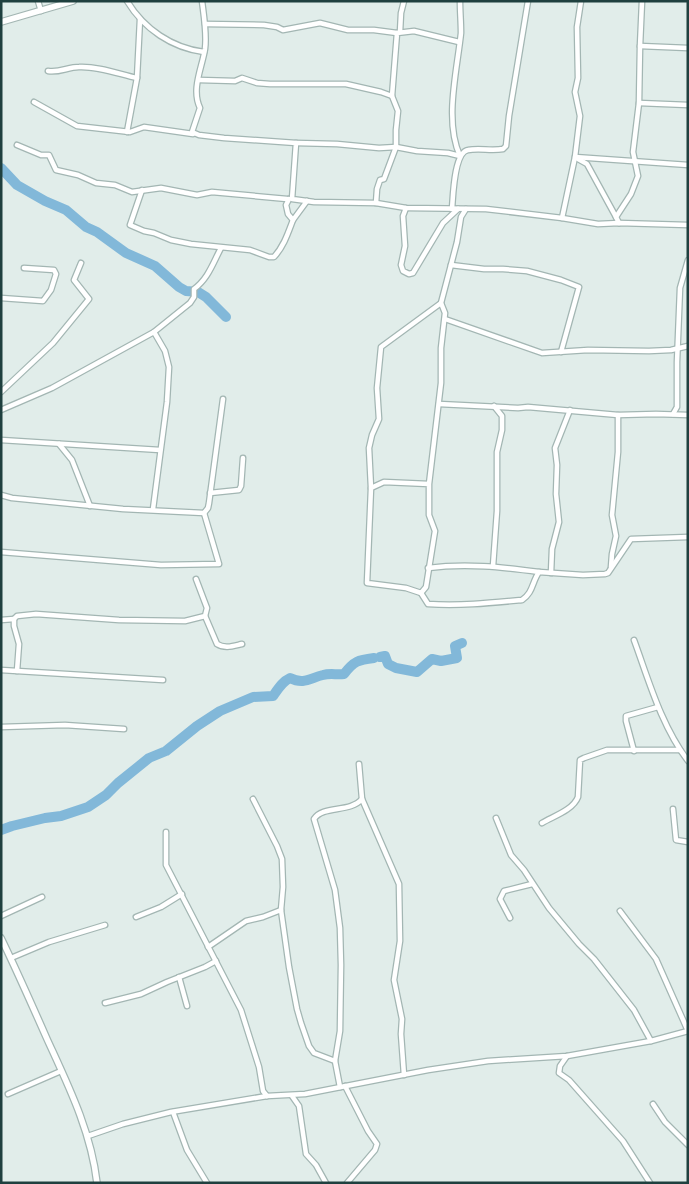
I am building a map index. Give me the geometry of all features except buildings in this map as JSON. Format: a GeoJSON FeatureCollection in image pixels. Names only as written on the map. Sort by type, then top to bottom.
{"type":"FeatureCollection","features":[{"type":"Feature","properties":{"kind":"street"},"geometry":{"type":"LineString","coordinates":[[38,1],[42,11]]}},
{"type":"Feature","properties":{"kind":"street"},"geometry":{"type":"LineString","coordinates":[[1,22],[72,1]]}},
{"type":"Feature","properties":{"kind":"street"},"geometry":{"type":"LineString","coordinates":[[127,1],[140,19],[155,33],[194,51],[204,52]]}},
{"type":"Feature","properties":{"kind":"street"},"geometry":{"type":"LineString","coordinates":[[193,134],[192,129],[200,108],[197,101],[200,68],[204,52],[202,1]]}},
{"type":"Feature","properties":{"kind":"street"},"geometry":{"type":"LineString","coordinates":[[376,203],[380,180],[384,179],[396,147],[398,112],[392,96],[398,32],[404,1]]}},
{"type":"Feature","properties":{"kind":"street"},"geometry":{"type":"LineString","coordinates":[[460,1],[461,32],[452,131],[454,145],[460,156]]}},
{"type":"Feature","properties":{"kind":"street"},"geometry":{"type":"LineString","coordinates":[[452,209],[460,156],[464,151],[497,150],[504,149],[506,146],[508,116],[528,1]]}},
{"type":"Feature","properties":{"kind":"street"},"geometry":{"type":"LineString","coordinates":[[562,218],[575,157],[580,116],[575,92],[578,78],[577,26],[581,1]]}},
{"type":"Feature","properties":{"kind":"street"},"geometry":{"type":"LineString","coordinates":[[616,217],[631,194],[638,176],[633,152],[639,103],[642,1]]}},
{"type":"Feature","properties":{"kind":"street"},"geometry":{"type":"LineString","coordinates":[[127,132],[137,78],[140,19]]}},
{"type":"Feature","properties":{"kind":"street"},"geometry":{"type":"LineString","coordinates":[[204,24],[264,25],[283,30],[320,23],[348,30],[414,31],[459,42]]}},
{"type":"Feature","properties":{"kind":"street"},"geometry":{"type":"LineString","coordinates":[[640,46],[688,48]]}},
{"type":"Feature","properties":{"kind":"street"},"geometry":{"type":"LineString","coordinates":[[48,71],[55,72],[77,66],[137,78]]}},
{"type":"Feature","properties":{"kind":"street"},"geometry":{"type":"LineString","coordinates":[[199,80],[235,81],[242,78],[270,84],[346,84],[392,96]]}},
{"type":"Feature","properties":{"kind":"street"},"geometry":{"type":"LineString","coordinates":[[34,102],[77,126],[127,132],[144,127],[229,138],[379,148],[396,147],[460,156]]}},
{"type":"Feature","properties":{"kind":"street"},"geometry":{"type":"LineString","coordinates":[[639,103],[688,105]]}},
{"type":"Feature","properties":{"kind":"street"},"geometry":{"type":"LineString","coordinates":[[293,220],[288,214],[286,205],[290,199],[296,143]]}},
{"type":"Feature","properties":{"kind":"street"},"geometry":{"type":"LineString","coordinates":[[17,145],[49,155],[56,170],[78,175],[96,183],[115,184],[132,192],[160,188],[197,195],[212,192],[306,202],[376,203],[406,208],[486,209],[598,224],[688,225]]}},
{"type":"Feature","properties":{"kind":"street"},"geometry":{"type":"LineString","coordinates":[[575,157],[688,165]]}},
{"type":"Feature","properties":{"kind":"street"},"geometry":{"type":"LineString","coordinates":[[575,157],[587,164],[619,223]]}},
{"type":"Feature","properties":{"kind":"street"},"geometry":{"type":"LineString","coordinates":[[142,190],[130,225],[144,232],[154,233],[171,240],[222,248],[250,250],[269,257],[274,257],[288,236],[293,220],[306,202]]}},
{"type":"Feature","properties":{"kind":"street"},"geometry":{"type":"LineString","coordinates":[[406,208],[403,216],[404,246],[401,265],[403,271],[409,274],[413,273],[443,223],[458,209]]}},
{"type":"Feature","properties":{"kind":"street"},"geometry":{"type":"LineString","coordinates":[[421,593],[426,587],[436,531],[429,514],[428,484],[441,382],[441,348],[445,313],[441,303],[457,242],[461,218],[466,209]]}},
{"type":"Feature","properties":{"kind":"street"},"geometry":{"type":"LineString","coordinates":[[1,410],[52,388],[154,332],[185,308],[194,297],[194,289],[202,284],[222,248]]}},
{"type":"Feature","properties":{"kind":"street"},"geometry":{"type":"LineString","coordinates":[[672,414],[677,407],[680,288],[685,281],[688,260]]}},
{"type":"Feature","properties":{"kind":"street"},"geometry":{"type":"LineString","coordinates":[[1,392],[53,343],[89,299],[74,280],[80,263]]}},
{"type":"Feature","properties":{"kind":"street"},"geometry":{"type":"LineString","coordinates":[[451,265],[528,271],[561,280],[580,288],[561,352]]}},
{"type":"Feature","properties":{"kind":"street"},"geometry":{"type":"LineString","coordinates":[[1,298],[44,301],[51,290],[56,274],[54,270],[24,268]]}},
{"type":"Feature","properties":{"kind":"street"},"geometry":{"type":"LineString","coordinates":[[441,303],[381,347],[377,388],[379,419],[372,435],[370,448],[371,488],[367,583],[406,588],[421,593],[428,604],[463,606],[522,600],[529,596],[534,580],[539,572]]}},
{"type":"Feature","properties":{"kind":"street"},"geometry":{"type":"LineString","coordinates":[[445,319],[542,353],[588,350],[649,351],[688,346]]}},
{"type":"Feature","properties":{"kind":"street"},"geometry":{"type":"LineString","coordinates":[[153,509],[167,402],[169,367],[165,350],[154,332]]}},
{"type":"Feature","properties":{"kind":"street"},"geometry":{"type":"LineString","coordinates":[[204,513],[208,508],[223,399]]}},
{"type":"Feature","properties":{"kind":"street"},"geometry":{"type":"LineString","coordinates":[[439,404],[510,408],[528,407],[618,415],[686,415]]}},
{"type":"Feature","properties":{"kind":"street"},"geometry":{"type":"LineString","coordinates":[[493,566],[497,511],[497,452],[502,430],[502,416],[494,406]]}},
{"type":"Feature","properties":{"kind":"street"},"geometry":{"type":"LineString","coordinates":[[677,407],[686,415]]}},
{"type":"Feature","properties":{"kind":"street"},"geometry":{"type":"LineString","coordinates":[[502,416],[510,408]]}},
{"type":"Feature","properties":{"kind":"street"},"geometry":{"type":"LineString","coordinates":[[551,572],[552,549],[559,522],[556,494],[558,465],[555,448],[570,410]]}},
{"type":"Feature","properties":{"kind":"street"},"geometry":{"type":"LineString","coordinates":[[611,569],[616,536],[612,515],[618,452],[618,415]]}},
{"type":"Feature","properties":{"kind":"street"},"geometry":{"type":"LineString","coordinates":[[1,440],[160,450]]}},
{"type":"Feature","properties":{"kind":"street"},"geometry":{"type":"LineString","coordinates":[[59,444],[72,460],[90,506]]}},
{"type":"Feature","properties":{"kind":"street"},"geometry":{"type":"LineString","coordinates":[[210,493],[239,490],[243,458]]}},
{"type":"Feature","properties":{"kind":"street"},"geometry":{"type":"LineString","coordinates":[[371,488],[384,482],[428,484]]}},
{"type":"Feature","properties":{"kind":"street"},"geometry":{"type":"LineString","coordinates":[[1,495],[12,498],[90,506],[204,513]]}},
{"type":"Feature","properties":{"kind":"street"},"geometry":{"type":"LineString","coordinates":[[1,552],[161,566],[219,564],[204,513]]}},
{"type":"Feature","properties":{"kind":"street"},"geometry":{"type":"LineString","coordinates":[[428,568],[449,565],[493,566],[539,572],[600,575],[608,573],[631,539],[688,536]]}},
{"type":"Feature","properties":{"kind":"street"},"geometry":{"type":"LineString","coordinates":[[196,579],[207,608],[205,616],[217,644],[221,647],[242,644]]}},
{"type":"Feature","properties":{"kind":"street"},"geometry":{"type":"LineString","coordinates":[[1,620],[36,614],[119,620],[185,621],[205,616]]}},
{"type":"Feature","properties":{"kind":"street"},"geometry":{"type":"LineString","coordinates":[[14,619],[14,631],[19,644],[18,671]]}},
{"type":"Feature","properties":{"kind":"street"},"geometry":{"type":"LineString","coordinates":[[634,640],[658,707],[680,750],[688,761]]}},
{"type":"Feature","properties":{"kind":"street"},"geometry":{"type":"LineString","coordinates":[[1,675],[2,670],[163,680]]}},
{"type":"Feature","properties":{"kind":"street"},"geometry":{"type":"LineString","coordinates":[[634,750],[626,716],[658,707]]}},
{"type":"Feature","properties":{"kind":"street"},"geometry":{"type":"LineString","coordinates":[[1,727],[65,725],[124,729]]}},
{"type":"Feature","properties":{"kind":"street"},"geometry":{"type":"LineString","coordinates":[[542,823],[566,810],[576,802],[578,797],[580,760],[607,750],[680,750]]}},
{"type":"Feature","properties":{"kind":"street"},"geometry":{"type":"LineString","coordinates":[[359,764],[362,798],[399,884],[400,941],[394,980],[402,1019],[401,1034],[404,1075]]}},
{"type":"Feature","properties":{"kind":"street"},"geometry":{"type":"LineString","coordinates":[[347,1183],[375,1150],[377,1144],[343,1086],[334,1061],[340,1031],[340,936],[336,890],[314,819],[322,813],[353,806],[362,798]]}},
{"type":"Feature","properties":{"kind":"street"},"geometry":{"type":"LineString","coordinates":[[253,799],[278,846],[282,859],[283,887],[281,910],[297,1009],[309,1046],[314,1053],[334,1061]]}},
{"type":"Feature","properties":{"kind":"street"},"geometry":{"type":"LineString","coordinates":[[673,809],[676,840],[688,842]]}},
{"type":"Feature","properties":{"kind":"street"},"geometry":{"type":"LineString","coordinates":[[496,818],[511,855],[548,908],[594,959],[634,1010],[651,1041]]}},
{"type":"Feature","properties":{"kind":"street"},"geometry":{"type":"LineString","coordinates":[[166,832],[166,865],[241,1010],[259,1067],[263,1091],[267,1096]]}},
{"type":"Feature","properties":{"kind":"street"},"geometry":{"type":"LineString","coordinates":[[510,918],[500,899],[501,894],[504,891],[532,884]]}},
{"type":"Feature","properties":{"kind":"street"},"geometry":{"type":"LineString","coordinates":[[136,917],[168,904],[182,894]]}},
{"type":"Feature","properties":{"kind":"street"},"geometry":{"type":"LineString","coordinates":[[1,916],[42,897]]}},
{"type":"Feature","properties":{"kind":"street"},"geometry":{"type":"LineString","coordinates":[[208,947],[246,921],[281,910]]}},
{"type":"Feature","properties":{"kind":"street"},"geometry":{"type":"LineString","coordinates":[[88,1136],[124,1124],[173,1112],[267,1096],[292,1096],[488,1061],[567,1056],[651,1041],[688,1031],[656,960],[620,911]]}},
{"type":"Feature","properties":{"kind":"street"},"geometry":{"type":"LineString","coordinates":[[11,958],[49,942],[105,925]]}},
{"type":"Feature","properties":{"kind":"street"},"geometry":{"type":"LineString","coordinates":[[1,938],[62,1071],[88,1136],[97,1183]]}},
{"type":"Feature","properties":{"kind":"street"},"geometry":{"type":"LineString","coordinates":[[105,1003],[141,994],[205,968],[216,961]]}},
{"type":"Feature","properties":{"kind":"street"},"geometry":{"type":"LineString","coordinates":[[179,977],[187,1006]]}},
{"type":"Feature","properties":{"kind":"street"},"geometry":{"type":"LineString","coordinates":[[567,1056],[560,1066],[559,1073],[569,1080],[624,1141],[650,1183]]}},
{"type":"Feature","properties":{"kind":"street"},"geometry":{"type":"LineString","coordinates":[[8,1094],[62,1071]]}},
{"type":"Feature","properties":{"kind":"street"},"geometry":{"type":"LineString","coordinates":[[292,1096],[299,1106],[306,1154],[326,1183]]}},
{"type":"Feature","properties":{"kind":"street"},"geometry":{"type":"LineString","coordinates":[[653,1104],[665,1122],[688,1145]]}},
{"type":"Feature","properties":{"kind":"street"},"geometry":{"type":"LineString","coordinates":[[173,1112],[187,1150],[206,1183]]}},
{"type":"Feature","properties":{"kind":"waterway"},"geometry":{"type":"LineString","coordinates":[[1,168],[17,185],[45,201],[66,210],[86,227],[97,232],[126,253],[155,266],[179,287],[186,291],[198,292],[206,297],[226,317]]}},
{"type":"Feature","properties":{"kind":"waterway"},"geometry":{"type":"LineString","coordinates":[[380,657],[385,656],[388,664],[396,668],[417,672],[432,659],[441,661],[457,658],[455,646],[462,643]]}},
{"type":"Feature","properties":{"kind":"waterway"},"geometry":{"type":"LineString","coordinates":[[1,830],[45,818],[61,816],[88,807],[106,795],[149,758],[166,751],[197,726],[220,711],[253,697],[273,696],[287,679],[303,681],[326,674],[344,674],[357,662],[374,658]]}}]}
